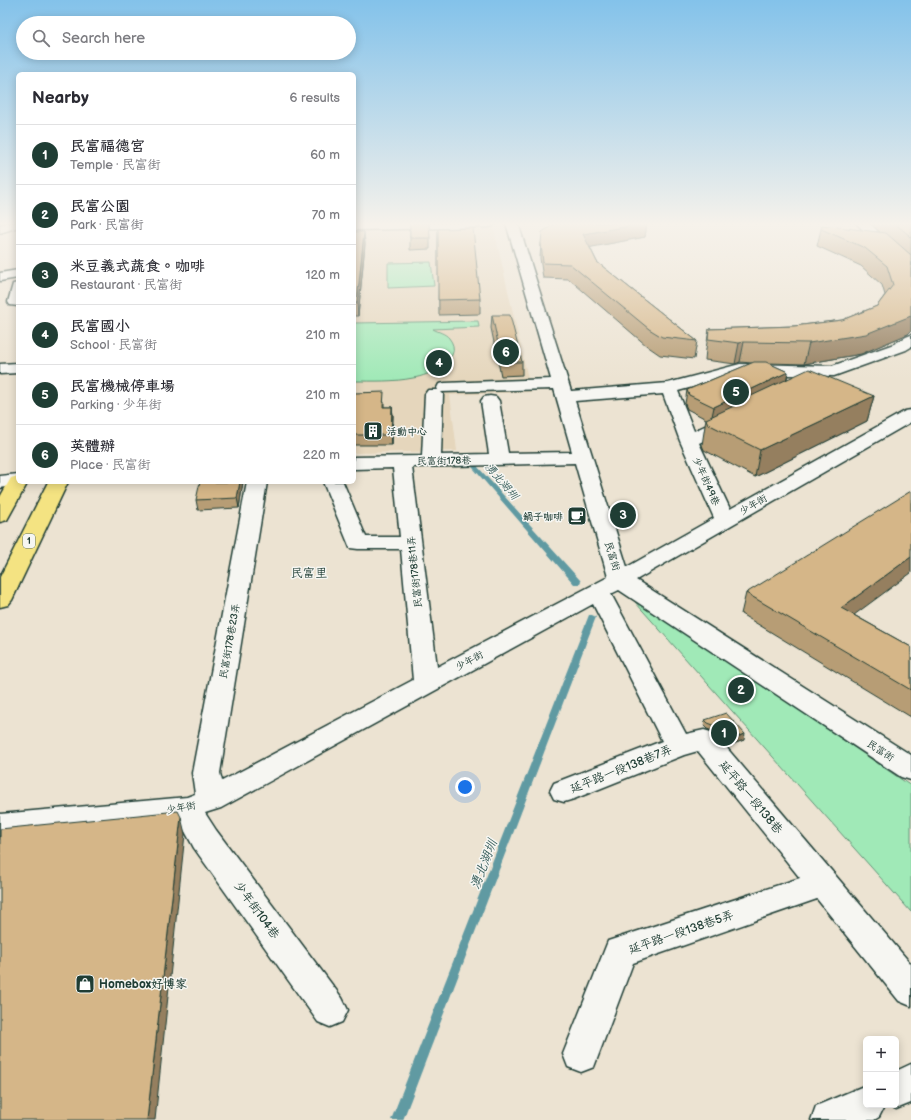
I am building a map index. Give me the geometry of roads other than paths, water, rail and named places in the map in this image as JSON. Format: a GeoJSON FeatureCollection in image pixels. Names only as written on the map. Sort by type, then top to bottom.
{"type":"FeatureCollection","features":[{"type":"Feature","properties":{"kind":"main road"},"geometry":{"type":"LineString","coordinates":[[0,516],[16,484]]}},
{"type":"Feature","properties":{"kind":"main road","name":"1"},"geometry":{"type":"LineString","coordinates":[[0,600],[57,484]]}},
{"type":"Feature","properties":{"kind":"street"},"geometry":{"type":"LineString","coordinates":[[0,277],[10,275]]}},
{"type":"Feature","properties":{"kind":"street","name":"民富街"},"geometry":{"type":"LineString","coordinates":[[528,275],[583,457],[609,586],[911,770]]}},
{"type":"Feature","properties":{"kind":"street"},"geometry":{"type":"LineString","coordinates":[[15,302],[16,297]]}},
{"type":"Feature","properties":{"kind":"street"},"geometry":{"type":"LineString","coordinates":[[787,385],[834,371],[907,346]]}},
{"type":"Feature","properties":{"kind":"street"},"geometry":{"type":"LineString","coordinates":[[0,369],[16,368]]}},
{"type":"Feature","properties":{"kind":"street"},"geometry":{"type":"LineString","coordinates":[[430,460],[440,391],[669,388],[740,369],[834,371]]}},
{"type":"Feature","properties":{"kind":"street","name":"少年街49巷"},"geometry":{"type":"LineString","coordinates":[[669,388],[689,441],[725,520]]}},
{"type":"Feature","properties":{"kind":"street"},"geometry":{"type":"LineString","coordinates":[[490,401],[499,459]]}},
{"type":"Feature","properties":{"kind":"street"},"geometry":{"type":"LineString","coordinates":[[689,441],[730,414]]}},
{"type":"Feature","properties":{"kind":"street","name":"少年街"},"geometry":{"type":"LineString","coordinates":[[0,826],[199,804],[609,586],[911,415]]}},
{"type":"Feature","properties":{"kind":"street","name":"民富街178巷"},"geometry":{"type":"LineString","coordinates":[[356,463],[583,457]]}},
{"type":"Feature","properties":{"kind":"street","name":"民富街178巷11弄"},"geometry":{"type":"LineString","coordinates":[[402,461],[426,683]]}},
{"type":"Feature","properties":{"kind":"street"},"geometry":{"type":"LineString","coordinates":[[0,482],[16,481]]}},
{"type":"Feature","properties":{"kind":"street","name":"民富街178巷23弄"},"geometry":{"type":"LineString","coordinates":[[199,804],[206,773],[257,484]]}},
{"type":"Feature","properties":{"kind":"street"},"geometry":{"type":"LineString","coordinates":[[334,484],[358,543],[411,543]]}},
{"type":"Feature","properties":{"kind":"street"},"geometry":{"type":"LineString","coordinates":[[609,586],[678,746]]}},
{"type":"Feature","properties":{"kind":"street","name":"延平路一段138巷"},"geometry":{"type":"LineString","coordinates":[[678,746],[704,740],[911,990]]}},
{"type":"Feature","properties":{"kind":"street","name":"延平路一段138巷7弄"},"geometry":{"type":"LineString","coordinates":[[564,792],[678,746]]}},
{"type":"Feature","properties":{"kind":"street","name":"少年街104巷"},"geometry":{"type":"LineString","coordinates":[[199,804],[205,839],[330,1010]]}},
{"type":"Feature","properties":{"kind":"street","name":"延平路一段138巷5弄"},"geometry":{"type":"LineString","coordinates":[[581,1054],[620,952],[823,884]]}},
{"type":"Feature","properties":{"kind":"street"},"geometry":{"type":"LineString","coordinates":[[899,1089],[911,1083]]}},
{"type":"Feature","properties":{"kind":"street"},"geometry":{"type":"LineString","coordinates":[[830,1120],[863,1105]]}},
{"type":"Feature","properties":{"kind":"waterway","name":"湧北湖圳"},"geometry":{"type":"LineString","coordinates":[[475,467],[577,582]]}},
{"type":"Feature","properties":{"kind":"waterway","name":"湧北湖圳"},"geometry":{"type":"LineString","coordinates":[[397,1120],[592,617]]}},
{"type":"Feature","properties":{"kind":"place","name":"英體辦"},"geometry":{"type":"Point","coordinates":[506,352]}},
{"type":"Feature","properties":{"kind":"place","name":"民富國小"},"geometry":{"type":"Point","coordinates":[439,363]}},
{"type":"Feature","properties":{"kind":"place","name":"民富機械停車場"},"geometry":{"type":"Point","coordinates":[736,392]}},
{"type":"Feature","properties":{"kind":"place","name":"活動中心"},"geometry":{"type":"Point","coordinates":[373,431]}},
{"type":"Feature","properties":{"kind":"place","name":"米豆義式蔬食。咖啡"},"geometry":{"type":"Point","coordinates":[623,515]}},
{"type":"Feature","properties":{"kind":"place","name":"鍋子咖啡"},"geometry":{"type":"Point","coordinates":[577,516]}},
{"type":"Feature","properties":{"kind":"place","name":"民富公園"},"geometry":{"type":"Point","coordinates":[741,690]}},
{"type":"Feature","properties":{"kind":"place","name":"民富福德宮"},"geometry":{"type":"Point","coordinates":[724,733]}},
{"type":"Feature","properties":{"kind":"place","name":"Homebox好博家"},"geometry":{"type":"Point","coordinates":[85,984]}},
{"type":"Feature","properties":{"kind":"district","name":"民富里"},"geometry":{"type":"Point","coordinates":[309,573]}}]}
